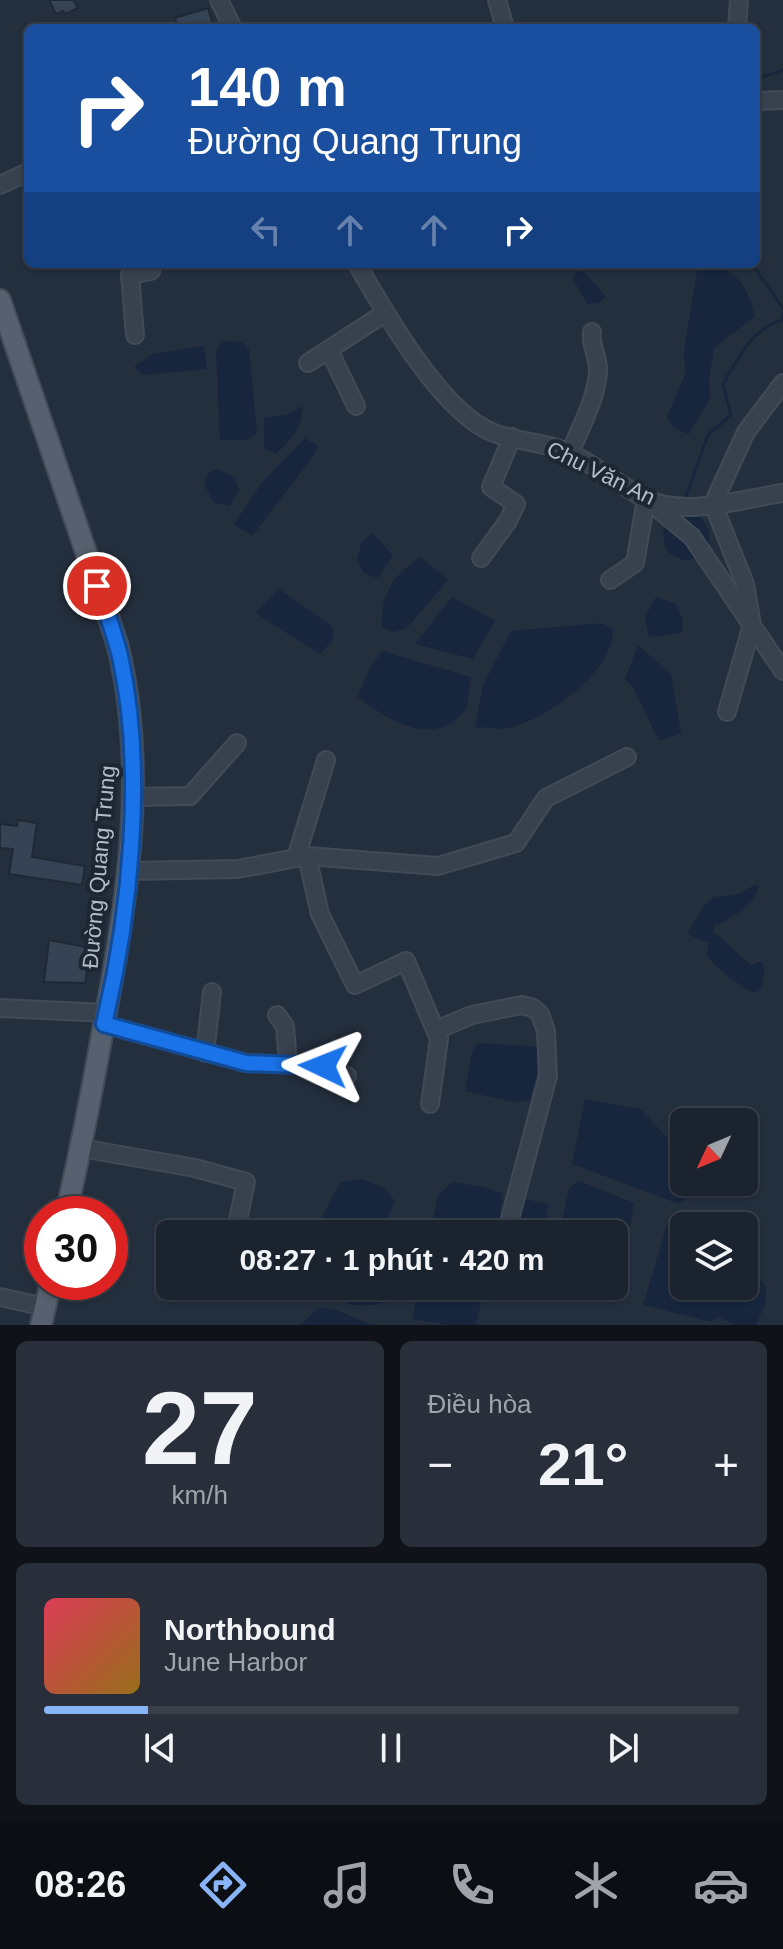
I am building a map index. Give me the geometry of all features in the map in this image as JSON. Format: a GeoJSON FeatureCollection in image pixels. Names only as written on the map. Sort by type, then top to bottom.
{"type":"FeatureCollection","features":[{"type":"Feature","properties":{"kind":"main road","name":"Đường Quang Trung"},"geometry":{"type":"LineString","coordinates":[[0,300],[117,643],[133,754],[121,937],[70,1196]]}},
{"type":"Feature","properties":{"kind":"street"},"geometry":{"type":"LineString","coordinates":[[219,0],[231,24]]}},
{"type":"Feature","properties":{"kind":"street"},"geometry":{"type":"LineString","coordinates":[[497,0],[504,24]]}},
{"type":"Feature","properties":{"kind":"street"},"geometry":{"type":"LineString","coordinates":[[737,24],[739,0]]}},
{"type":"Feature","properties":{"kind":"street"},"geometry":{"type":"LineString","coordinates":[[760,101],[783,100]]}},
{"type":"Feature","properties":{"kind":"street"},"geometry":{"type":"LineString","coordinates":[[0,185],[24,174]]}},
{"type":"Feature","properties":{"kind":"street"},"geometry":{"type":"LineString","coordinates":[[135,335],[130,275],[151,271],[151,268]]}},
{"type":"Feature","properties":{"kind":"street","name":"Chu Văn An"},"geometry":{"type":"LineString","coordinates":[[359,268],[385,313],[438,386],[469,416],[493,433],[570,453],[646,499],[686,506],[783,493]]}},
{"type":"Feature","properties":{"kind":"street"},"geometry":{"type":"LineString","coordinates":[[308,363],[385,313]]}},
{"type":"Feature","properties":{"kind":"street"},"geometry":{"type":"LineString","coordinates":[[570,453],[596,383],[598,369],[592,332]]}},
{"type":"Feature","properties":{"kind":"street"},"geometry":{"type":"LineString","coordinates":[[329,350],[356,406]]}},
{"type":"Feature","properties":{"kind":"street"},"geometry":{"type":"LineString","coordinates":[[727,712],[752,625],[745,584],[713,504],[746,432],[783,383]]}},
{"type":"Feature","properties":{"kind":"street"},"geometry":{"type":"LineString","coordinates":[[481,558],[508,521],[516,504],[491,487],[512,437]]}},
{"type":"Feature","properties":{"kind":"street"},"geometry":{"type":"LineString","coordinates":[[610,580],[635,563],[646,499],[692,537],[783,671]]}},
{"type":"Feature","properties":{"kind":"street"},"geometry":{"type":"LineString","coordinates":[[132,797],[190,796],[237,743]]}},
{"type":"Feature","properties":{"kind":"street"},"geometry":{"type":"LineString","coordinates":[[127,871],[238,869],[302,857],[438,866],[512,845],[520,839],[546,798],[627,757]]}},
{"type":"Feature","properties":{"kind":"street"},"geometry":{"type":"LineString","coordinates":[[326,760],[302,857],[320,914],[355,985],[406,961],[436,1030],[440,1048],[430,1104]]}},
{"type":"Feature","properties":{"kind":"street"},"geometry":{"type":"LineString","coordinates":[[205,1053],[212,992]]}},
{"type":"Feature","properties":{"kind":"street"},"geometry":{"type":"LineString","coordinates":[[436,1030],[472,1015],[522,1005],[540,1014],[546,1031],[548,1076],[510,1220]]}},
{"type":"Feature","properties":{"kind":"street"},"geometry":{"type":"LineString","coordinates":[[0,1008],[105,1019],[205,1053],[246,1063],[323,1066],[347,1076]]}},
{"type":"Feature","properties":{"kind":"street"},"geometry":{"type":"LineString","coordinates":[[277,1015],[285,1026],[288,1065]]}},
{"type":"Feature","properties":{"kind":"street"},"geometry":{"type":"LineString","coordinates":[[81,1148],[195,1168],[246,1182],[239,1220]]}},
{"type":"Feature","properties":{"kind":"street"},"geometry":{"type":"LineString","coordinates":[[0,1297],[43,1316]]}},
{"type":"Feature","properties":{"kind":"water"},"geometry":{"type":"Polygon","coordinates":[[[701,268],[723,268],[733,274],[746,290],[754,317],[714,348],[709,380],[710,399],[689,434],[674,428],[667,417],[685,375],[684,351],[697,271],[701,268]]]}},
{"type":"Feature","properties":{"kind":"water"},"geometry":{"type":"Polygon","coordinates":[[[584,271],[606,297],[598,303],[587,304],[573,279],[576,272],[584,271]]]}},
{"type":"Feature","properties":{"kind":"water"},"geometry":{"type":"Polygon","coordinates":[[[223,341],[242,342],[249,349],[257,434],[247,440],[220,440],[216,350],[223,341]]]}},
{"type":"Feature","properties":{"kind":"water"},"geometry":{"type":"Polygon","coordinates":[[[204,346],[207,369],[143,375],[134,367],[152,354],[204,346]]]}},
{"type":"Feature","properties":{"kind":"water"},"geometry":{"type":"Polygon","coordinates":[[[302,406],[299,427],[287,444],[276,454],[264,448],[264,418],[289,414],[302,406]]]}},
{"type":"Feature","properties":{"kind":"water"},"geometry":{"type":"Polygon","coordinates":[[[305,438],[318,446],[314,455],[252,536],[234,524],[262,483],[305,438]]]}},
{"type":"Feature","properties":{"kind":"water"},"geometry":{"type":"Polygon","coordinates":[[[219,469],[235,478],[239,490],[229,506],[213,502],[204,483],[208,473],[219,469]]]}},
{"type":"Feature","properties":{"kind":"water"},"geometry":{"type":"Polygon","coordinates":[[[682,517],[701,517],[709,531],[709,552],[686,561],[669,554],[664,542],[663,522],[682,517]]]}},
{"type":"Feature","properties":{"kind":"water"},"geometry":{"type":"Polygon","coordinates":[[[373,533],[393,556],[377,578],[364,573],[357,560],[361,543],[373,533]]]}},
{"type":"Feature","properties":{"kind":"water"},"geometry":{"type":"Polygon","coordinates":[[[421,557],[448,580],[406,629],[392,632],[382,627],[386,595],[403,570],[421,557]]]}},
{"type":"Feature","properties":{"kind":"water"},"geometry":{"type":"Polygon","coordinates":[[[279,589],[333,627],[333,640],[320,654],[255,613],[279,589]]]}},
{"type":"Feature","properties":{"kind":"water"},"geometry":{"type":"Polygon","coordinates":[[[452,597],[495,621],[473,659],[415,644],[452,597]]]}},
{"type":"Feature","properties":{"kind":"water"},"geometry":{"type":"Polygon","coordinates":[[[656,597],[676,604],[683,620],[682,633],[649,637],[645,617],[656,597]]]}},
{"type":"Feature","properties":{"kind":"water"},"geometry":{"type":"Polygon","coordinates":[[[602,623],[613,630],[610,646],[590,678],[575,692],[523,724],[503,729],[475,727],[483,685],[511,631],[602,623]]]}},
{"type":"Feature","properties":{"kind":"water"},"geometry":{"type":"Polygon","coordinates":[[[638,645],[671,674],[681,733],[659,741],[633,687],[625,679],[638,645]]]}},
{"type":"Feature","properties":{"kind":"water"},"geometry":{"type":"Polygon","coordinates":[[[382,651],[471,677],[466,710],[446,726],[422,729],[399,723],[367,704],[358,697],[368,671],[382,651]]]}},
{"type":"Feature","properties":{"kind":"water"},"geometry":{"type":"Polygon","coordinates":[[[759,885],[749,905],[719,925],[715,924],[713,934],[751,965],[761,961],[765,968],[761,989],[754,993],[712,962],[707,956],[709,943],[687,934],[703,907],[714,897],[739,894],[759,885]]]}},
{"type":"Feature","properties":{"kind":"water"},"geometry":{"type":"Polygon","coordinates":[[[477,1043],[541,1047],[541,1062],[529,1101],[513,1102],[465,1091],[472,1052],[477,1043]]]}},
{"type":"Feature","properties":{"kind":"water"},"geometry":{"type":"Polygon","coordinates":[[[585,1099],[640,1109],[670,1140],[670,1196],[690,1196],[679,1204],[572,1164],[585,1099]]]}},
{"type":"Feature","properties":{"kind":"water"},"geometry":{"type":"Polygon","coordinates":[[[361,1179],[383,1187],[395,1201],[387,1220],[321,1220],[340,1182],[361,1179]]]}},
{"type":"Feature","properties":{"kind":"water"},"geometry":{"type":"Polygon","coordinates":[[[579,1181],[634,1203],[628,1234],[628,1220],[562,1220],[569,1188],[579,1181]]]}},
{"type":"Feature","properties":{"kind":"water"},"geometry":{"type":"Polygon","coordinates":[[[452,1182],[484,1187],[503,1194],[499,1220],[433,1220],[438,1196],[452,1182]]]}},
{"type":"Feature","properties":{"kind":"water"},"geometry":{"type":"Polygon","coordinates":[[[520,1198],[549,1204],[546,1220],[515,1220],[520,1198]]]}},
{"type":"Feature","properties":{"kind":"water"},"geometry":{"type":"Polygon","coordinates":[[[670,1224],[670,1300],[758,1300],[758,1278],[766,1286],[766,1302],[756,1325],[736,1325],[718,1317],[711,1322],[643,1305],[667,1225],[670,1224]]]}},
{"type":"Feature","properties":{"kind":"water"},"geometry":{"type":"Polygon","coordinates":[[[341,1300],[393,1300],[367,1305],[349,1304],[341,1300]]]}},
{"type":"Feature","properties":{"kind":"water"},"geometry":{"type":"Polygon","coordinates":[[[416,1300],[482,1300],[476,1325],[449,1325],[412,1319],[416,1300]]]}},
{"type":"Feature","properties":{"kind":"water"},"geometry":{"type":"Polygon","coordinates":[[[318,1308],[334,1309],[372,1325],[301,1325],[318,1308]]]}},
{"type":"Feature","properties":{"kind":"building"},"geometry":{"type":"Polygon","coordinates":[[[49,0],[74,0],[78,8],[56,14],[49,0]]]}},
{"type":"Feature","properties":{"kind":"building"},"geometry":{"type":"Polygon","coordinates":[[[208,8],[213,24],[177,24],[175,18],[208,8]]]}},
{"type":"Feature","properties":{"kind":"building"},"geometry":{"type":"Polygon","coordinates":[[[18,820],[37,823],[32,857],[85,866],[82,885],[9,874],[13,849],[0,848],[0,824],[17,826],[18,820]]]}},
{"type":"Feature","properties":{"kind":"building"},"geometry":{"type":"Polygon","coordinates":[[[49,940],[91,948],[85,983],[44,982],[49,940]]]}},
{"type":"Feature","properties":{"kind":"waterway"},"geometry":{"type":"LineString","coordinates":[[760,78],[783,70]]}},
{"type":"Feature","properties":{"kind":"waterway"},"geometry":{"type":"LineString","coordinates":[[755,268],[783,308]]}},
{"type":"Feature","properties":{"kind":"waterway"},"geometry":{"type":"LineString","coordinates":[[684,502],[708,435],[731,415],[723,384],[754,337],[782,320],[783,313]]}},
{"type":"Feature","properties":{"kind":"route"},"geometry":{"type":"LineString","coordinates":[[97,586],[122,662],[133,754],[121,937],[104,1024],[246,1063],[323,1066]]}}]}
